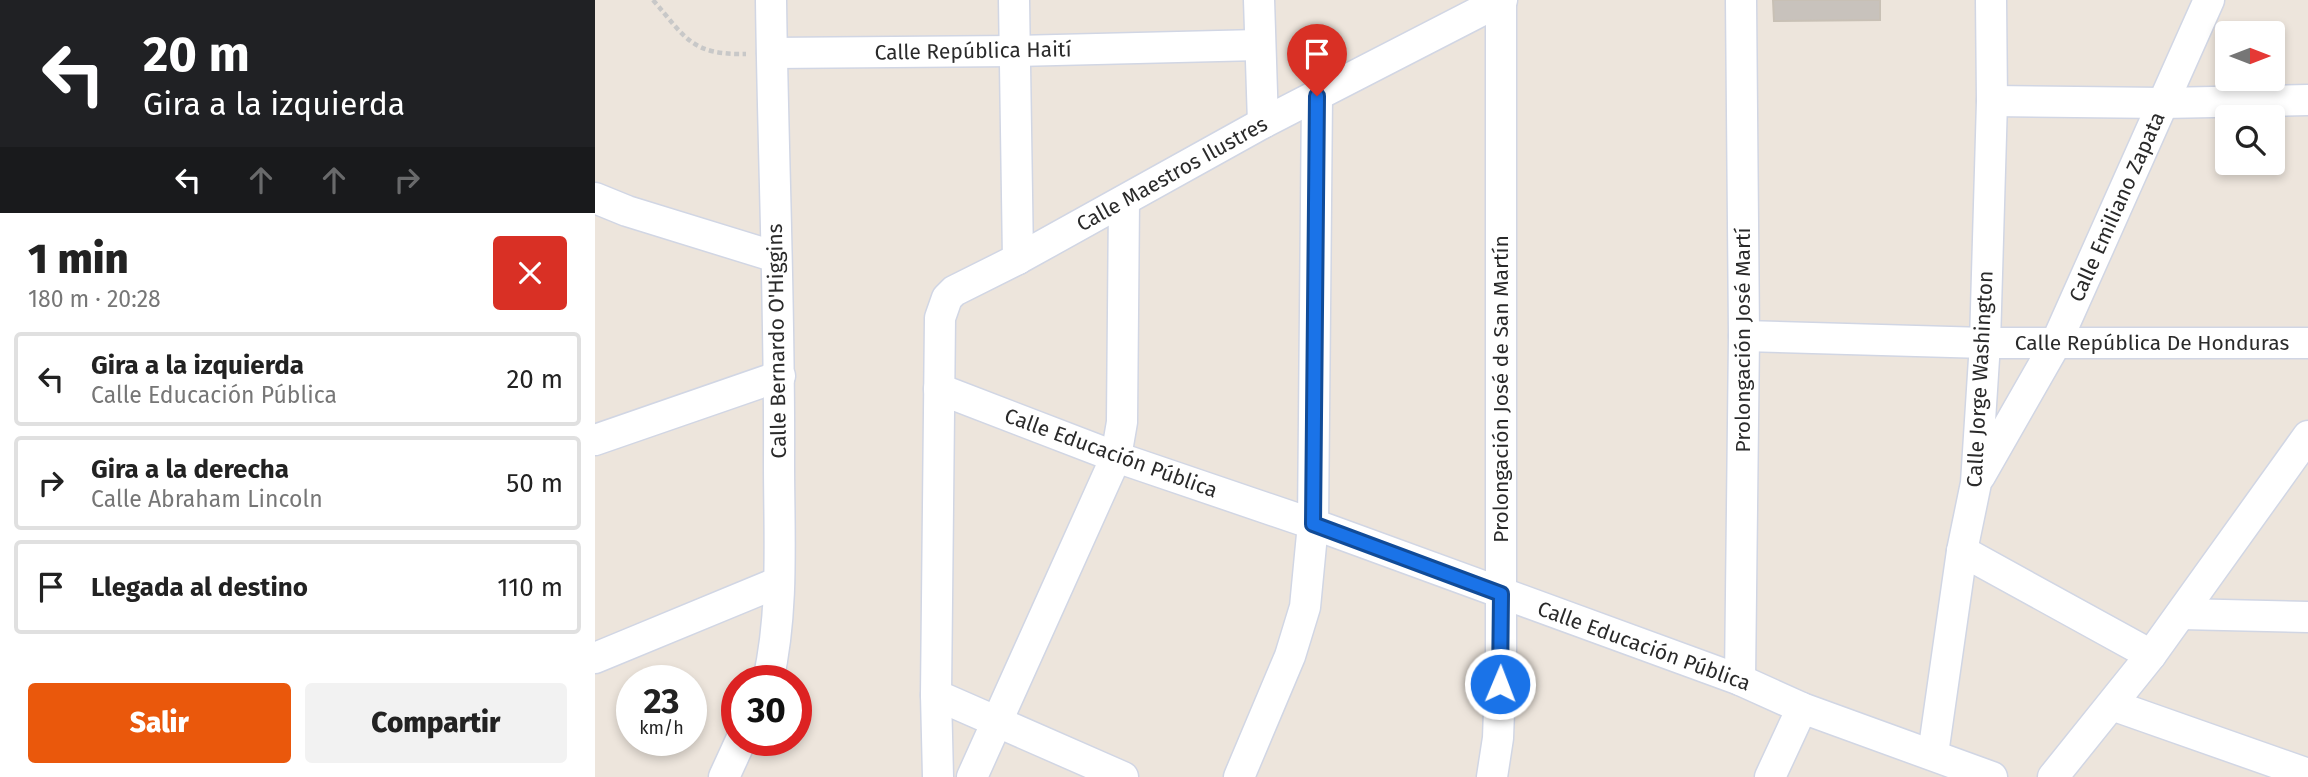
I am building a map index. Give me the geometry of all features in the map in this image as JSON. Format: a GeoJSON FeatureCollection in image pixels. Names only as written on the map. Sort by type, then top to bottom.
{"type":"FeatureCollection","features":[{"type":"Feature","properties":{"kind":"street","name":"Calle Bernardo O'Higgins"},"geometry":{"type":"LineString","coordinates":[[771,0],[780,376],[779,582],[776,636],[771,665]]}},
{"type":"Feature","properties":{"kind":"street"},"geometry":{"type":"LineString","coordinates":[[1014,0],[1018,259]]}},
{"type":"Feature","properties":{"kind":"street"},"geometry":{"type":"LineString","coordinates":[[1259,0],[1263,123]]}},
{"type":"Feature","properties":{"kind":"street","name":"Calle Maestros Ilustres"},"geometry":{"type":"LineString","coordinates":[[939,389],[940,318],[947,298],[954,291],[1018,259],[1263,123],[1502,0]]}},
{"type":"Feature","properties":{"kind":"street","name":"Prolongación José de San Martín"},"geometry":{"type":"LineString","coordinates":[[1492,777],[1498,737],[1501,594],[1502,0]]}},
{"type":"Feature","properties":{"kind":"street","name":"Prolongación José Martí"},"geometry":{"type":"LineString","coordinates":[[1740,680],[1744,336],[1741,0]]}},
{"type":"Feature","properties":{"kind":"street","name":"Calle Jorge Washington"},"geometry":{"type":"LineString","coordinates":[[1933,754],[1962,551],[1976,483],[1985,343],[1992,101],[1991,0]]}},
{"type":"Feature","properties":{"kind":"street","name":"Calle Emiliano Zapata"},"geometry":{"type":"LineString","coordinates":[[1976,483],[2056,343],[2209,0]]}},
{"type":"Feature","properties":{"kind":"street","name":"Calle República Haití"},"geometry":{"type":"LineString","coordinates":[[772,53],[1259,45]]}},
{"type":"Feature","properties":{"kind":"street"},"geometry":{"type":"LineString","coordinates":[[1239,777],[1290,656],[1305,607],[1313,524],[1317,96]]}},
{"type":"Feature","properties":{"kind":"street"},"geometry":{"type":"LineString","coordinates":[[1992,101],[2163,103],[2308,100]]}},
{"type":"Feature","properties":{"kind":"street"},"geometry":{"type":"LineString","coordinates":[[595,198],[627,211],[776,257]]}},
{"type":"Feature","properties":{"kind":"street"},"geometry":{"type":"LineString","coordinates":[[972,777],[1115,457],[1122,422],[1124,201]]}},
{"type":"Feature","properties":{"kind":"street"},"geometry":{"type":"LineString","coordinates":[[595,223],[627,211]]}},
{"type":"Feature","properties":{"kind":"street","name":"Calle República De Honduras"},"geometry":{"type":"LineString","coordinates":[[1744,336],[1985,343],[2308,343]]}},
{"type":"Feature","properties":{"kind":"street"},"geometry":{"type":"LineString","coordinates":[[595,440],[780,376]]}},
{"type":"Feature","properties":{"kind":"street"},"geometry":{"type":"LineString","coordinates":[[938,777],[936,695],[939,389]]}},
{"type":"Feature","properties":{"kind":"street","name":"Calle Educación Pública"},"geometry":{"type":"LineString","coordinates":[[939,389],[1115,457],[1313,524],[1740,680],[1803,708],[1992,777]]}},
{"type":"Feature","properties":{"kind":"street"},"geometry":{"type":"LineString","coordinates":[[2053,777],[2151,655],[2308,436]]}},
{"type":"Feature","properties":{"kind":"street"},"geometry":{"type":"LineString","coordinates":[[1962,551],[2151,655]]}},
{"type":"Feature","properties":{"kind":"street"},"geometry":{"type":"LineString","coordinates":[[595,658],[779,582]]}},
{"type":"Feature","properties":{"kind":"street"},"geometry":{"type":"LineString","coordinates":[[2181,614],[2308,617]]}},
{"type":"Feature","properties":{"kind":"street"},"geometry":{"type":"LineString","coordinates":[[936,695],[1123,777]]}},
{"type":"Feature","properties":{"kind":"street"},"geometry":{"type":"LineString","coordinates":[[2112,705],[2304,770]]}},
{"type":"Feature","properties":{"kind":"street"},"geometry":{"type":"LineString","coordinates":[[1770,777],[1803,708]]}},
{"type":"Feature","properties":{"kind":"street"},"geometry":{"type":"LineString","coordinates":[[724,777],[734,756]]}},
{"type":"Feature","properties":{"kind":"path"},"geometry":{"type":"LineString","coordinates":[[653,0],[689,42],[698,48],[728,54],[772,53]]}},
{"type":"Feature","properties":{"kind":"building"},"geometry":{"type":"Polygon","coordinates":[[[1773,0],[1880,0],[1880,20],[1774,21],[1773,0]]]}},
{"type":"Feature","properties":{"kind":"route"},"geometry":{"type":"LineString","coordinates":[[1317,96],[1313,524],[1501,594],[1500,684]]}}]}
